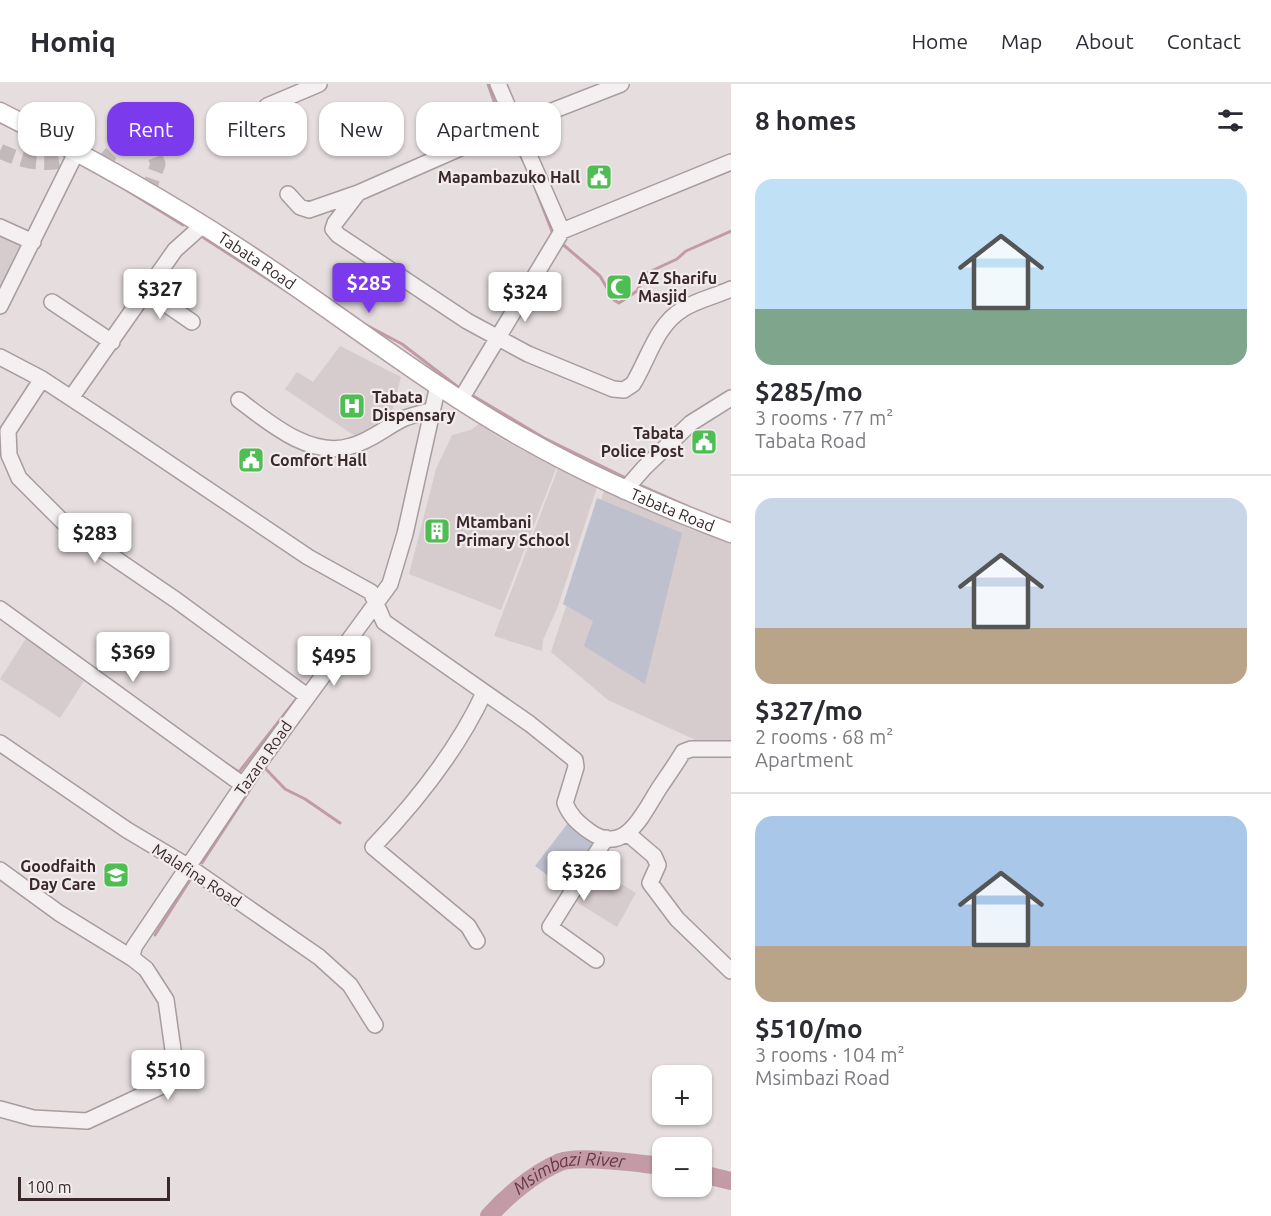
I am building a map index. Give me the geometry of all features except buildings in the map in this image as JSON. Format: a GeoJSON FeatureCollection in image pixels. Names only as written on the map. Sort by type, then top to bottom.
{"type":"FeatureCollection","features":[{"type":"Feature","properties":{"kind":"main road","name":"Tabata Road"},"geometry":{"type":"LineString","coordinates":[[0,112],[18,121]]}},
{"type":"Feature","properties":{"kind":"main road","name":"Tabata Road"},"geometry":{"type":"LineString","coordinates":[[85,156],[203,225],[324,305],[438,385],[531,442],[624,491],[731,533]]}},
{"type":"Feature","properties":{"kind":"street"},"geometry":{"type":"LineString","coordinates":[[276,102],[319,84]]}},
{"type":"Feature","properties":{"kind":"street"},"geometry":{"type":"LineString","coordinates":[[498,84],[506,102]]}},
{"type":"Feature","properties":{"kind":"street"},"geometry":{"type":"LineString","coordinates":[[561,108],[621,84]]}},
{"type":"Feature","properties":{"kind":"street"},"geometry":{"type":"LineString","coordinates":[[0,306],[74,156]]}},
{"type":"Feature","properties":{"kind":"street"},"geometry":{"type":"LineString","coordinates":[[288,194],[300,207],[309,210],[358,193],[441,156]]}},
{"type":"Feature","properties":{"kind":"street"},"geometry":{"type":"LineString","coordinates":[[528,156],[538,182],[562,231]]}},
{"type":"Feature","properties":{"kind":"street"},"geometry":{"type":"LineString","coordinates":[[461,399],[562,231],[731,162]]}},
{"type":"Feature","properties":{"kind":"street"},"geometry":{"type":"LineString","coordinates":[[358,193],[335,224],[333,229],[338,235],[466,321],[560,368],[613,389],[624,390],[633,384],[666,324],[674,315],[684,308],[731,289]]}},
{"type":"Feature","properties":{"kind":"street"},"geometry":{"type":"LineString","coordinates":[[71,398],[175,250],[203,225]]}},
{"type":"Feature","properties":{"kind":"street"},"geometry":{"type":"LineString","coordinates":[[0,227],[33,242]]}},
{"type":"Feature","properties":{"kind":"street"},"geometry":{"type":"LineString","coordinates":[[147,291],[192,322]]}},
{"type":"Feature","properties":{"kind":"street"},"geometry":{"type":"LineString","coordinates":[[52,302],[112,342]]}},
{"type":"Feature","properties":{"kind":"street"},"geometry":{"type":"LineString","coordinates":[[0,357],[42,379],[308,557],[371,592],[384,622],[575,760],[576,767],[565,803],[579,823],[596,836],[606,838],[627,833],[641,821],[684,752],[691,749],[731,749]]}},
{"type":"Feature","properties":{"kind":"street"},"geometry":{"type":"LineString","coordinates":[[42,379],[8,431],[9,455],[19,478],[66,525],[176,600],[307,696]]}},
{"type":"Feature","properties":{"kind":"street","name":"Tazara Road"},"geometry":{"type":"LineString","coordinates":[[132,958],[134,947],[243,784],[376,605],[395,572],[438,385]]}},
{"type":"Feature","properties":{"kind":"street"},"geometry":{"type":"LineString","coordinates":[[624,491],[644,468],[691,423],[731,398]]}},
{"type":"Feature","properties":{"kind":"street"},"geometry":{"type":"LineString","coordinates":[[239,400],[294,437],[312,444],[336,448],[352,446],[404,418],[432,410]]}},
{"type":"Feature","properties":{"kind":"street"},"geometry":{"type":"LineString","coordinates":[[0,609],[243,784]]}},
{"type":"Feature","properties":{"kind":"street"},"geometry":{"type":"LineString","coordinates":[[477,940],[462,920],[373,847],[408,811],[437,772],[471,722],[484,693]]}},
{"type":"Feature","properties":{"kind":"street","name":"Malafina Road"},"geometry":{"type":"LineString","coordinates":[[0,743],[127,830],[189,867],[336,972],[350,985],[375,1025]]}},
{"type":"Feature","properties":{"kind":"street"},"geometry":{"type":"LineString","coordinates":[[627,833],[656,860],[658,865],[650,883],[677,919],[731,971]]}},
{"type":"Feature","properties":{"kind":"street"},"geometry":{"type":"LineString","coordinates":[[596,960],[550,927],[606,838]]}},
{"type":"Feature","properties":{"kind":"street"},"geometry":{"type":"LineString","coordinates":[[0,870],[59,913],[146,969],[166,1000],[175,1075],[162,1086],[87,1121],[33,1118],[0,1109]]}},
{"type":"Feature","properties":{"kind":"shaded area"},"geometry":{"type":"Polygon","coordinates":[[[0,229],[24,240],[0,287],[0,229]]]}},
{"type":"Feature","properties":{"kind":"shaded area","name":"Tabata Dispensary"},"geometry":{"type":"Polygon","coordinates":[[[340,346],[401,377],[390,419],[361,440],[285,389],[297,372],[313,382],[340,346]]]}},
{"type":"Feature","properties":{"kind":"shaded area"},"geometry":{"type":"Polygon","coordinates":[[[480,423],[498,437],[526,452],[542,456],[557,466],[501,610],[409,574],[436,469],[452,435],[471,430],[480,423]]]}},
{"type":"Feature","properties":{"kind":"shaded area","name":"Mtambani Primary School"},"geometry":{"type":"Polygon","coordinates":[[[559,466],[598,484],[558,606],[543,640],[542,651],[494,636],[559,466]]]}},
{"type":"Feature","properties":{"kind":"shaded area"},"geometry":{"type":"Polygon","coordinates":[[[605,488],[692,530],[731,541],[731,749],[700,742],[608,700],[551,652],[605,488]]]}},
{"type":"Feature","properties":{"kind":"shaded area"},"geometry":{"type":"Polygon","coordinates":[[[597,498],[682,533],[645,684],[584,646],[593,621],[563,604],[597,498]]]}},
{"type":"Feature","properties":{"kind":"shaded area"},"geometry":{"type":"Polygon","coordinates":[[[27,637],[86,678],[60,718],[0,679],[27,637]]]}},
{"type":"Feature","properties":{"kind":"shaded area"},"geometry":{"type":"Polygon","coordinates":[[[568,823],[600,845],[570,892],[535,866],[568,823]]]}},
{"type":"Feature","properties":{"kind":"shaded area"},"geometry":{"type":"Polygon","coordinates":[[[592,867],[636,893],[617,927],[570,898],[592,867]]]}},
{"type":"Feature","properties":{"kind":"waterway"},"geometry":{"type":"LineString","coordinates":[[488,84],[494,102]]}},
{"type":"Feature","properties":{"kind":"waterway"},"geometry":{"type":"LineString","coordinates":[[0,122],[18,131]]}},
{"type":"Feature","properties":{"kind":"waterway"},"geometry":{"type":"LineString","coordinates":[[521,156],[524,162]]}},
{"type":"Feature","properties":{"kind":"waterway"},"geometry":{"type":"LineString","coordinates":[[112,181],[183,225]]}},
{"type":"Feature","properties":{"kind":"waterway"},"geometry":{"type":"LineString","coordinates":[[536,190],[553,234]]}},
{"type":"Feature","properties":{"kind":"waterway"},"geometry":{"type":"LineString","coordinates":[[560,242],[600,276],[614,300],[619,303],[637,291],[647,273],[677,259],[686,251],[731,231]]}},
{"type":"Feature","properties":{"kind":"waterway"},"geometry":{"type":"LineString","coordinates":[[204,238],[288,292]]}},
{"type":"Feature","properties":{"kind":"waterway"},"geometry":{"type":"LineString","coordinates":[[366,325],[402,344],[458,387]]}},
{"type":"Feature","properties":{"kind":"waterway"},"geometry":{"type":"LineString","coordinates":[[470,394],[544,438],[628,479]]}},
{"type":"Feature","properties":{"kind":"waterway"},"geometry":{"type":"LineString","coordinates":[[498,434],[521,447]]}},
{"type":"Feature","properties":{"kind":"waterway"},"geometry":{"type":"LineString","coordinates":[[642,486],[687,506]]}},
{"type":"Feature","properties":{"kind":"waterway"},"geometry":{"type":"LineString","coordinates":[[225,763],[239,772],[298,697]]}},
{"type":"Feature","properties":{"kind":"waterway"},"geometry":{"type":"LineString","coordinates":[[264,767],[285,789],[305,799],[340,823]]}},
{"type":"Feature","properties":{"kind":"waterway"},"geometry":{"type":"LineString","coordinates":[[202,863],[262,771]]}},
{"type":"Feature","properties":{"kind":"waterway"},"geometry":{"type":"LineString","coordinates":[[155,935],[190,880]]}},
{"type":"Feature","properties":{"kind":"waterway","name":"Msimbazi River"},"geometry":{"type":"LineString","coordinates":[[489,1216],[530,1179],[567,1160],[609,1160],[652,1165]]}},
{"type":"Feature","properties":{"kind":"waterway","name":"Msimbazi River"},"geometry":{"type":"LineString","coordinates":[[712,1176],[731,1181]]}},
{"type":"Feature","properties":{"kind":"tunnel"},"geometry":{"type":"LineString","coordinates":[[102,165],[112,152],[123,145],[136,144],[152,148],[158,164],[148,192]]}},
{"type":"Feature","properties":{"kind":"tunnel"},"geometry":{"type":"LineString","coordinates":[[0,151],[36,162],[54,162],[74,158]]}},
{"type":"Feature","properties":{"kind":"place","name":"Mapambazuko Hall"},"geometry":{"type":"Point","coordinates":[599,177]}},
{"type":"Feature","properties":{"kind":"place","name":"AZ Sharifu Masjid"},"geometry":{"type":"Point","coordinates":[619,287]}},
{"type":"Feature","properties":{"kind":"place","name":"Tabata Dispensary"},"geometry":{"type":"Point","coordinates":[352,406]}},
{"type":"Feature","properties":{"kind":"place","name":"Tabata Police Post"},"geometry":{"type":"Point","coordinates":[704,442]}},
{"type":"Feature","properties":{"kind":"place","name":"Comfort Hall"},"geometry":{"type":"Point","coordinates":[251,460]}},
{"type":"Feature","properties":{"kind":"place","name":"Mtambani Primary School"},"geometry":{"type":"Point","coordinates":[437,531]}},
{"type":"Feature","properties":{"kind":"place","name":"Goodfaith Day Care"},"geometry":{"type":"Point","coordinates":[116,875]}}]}
